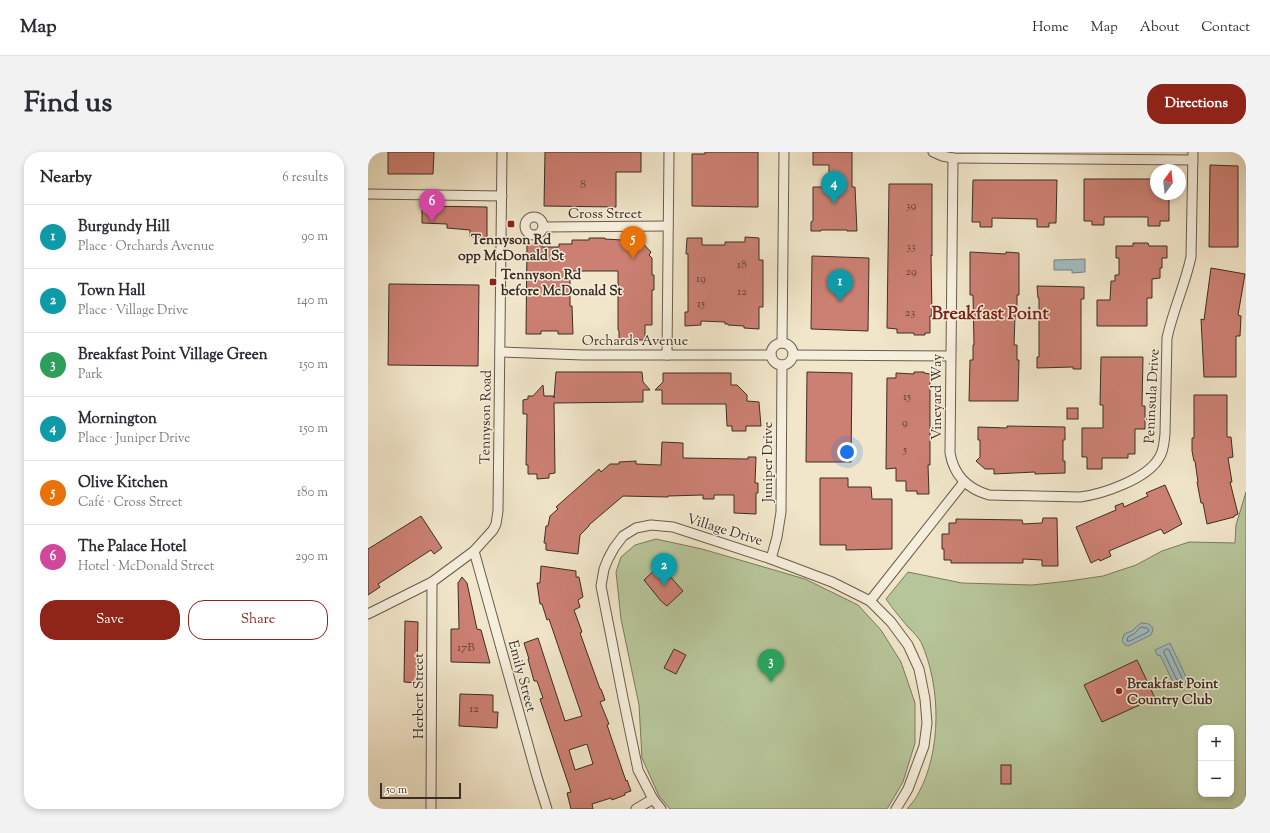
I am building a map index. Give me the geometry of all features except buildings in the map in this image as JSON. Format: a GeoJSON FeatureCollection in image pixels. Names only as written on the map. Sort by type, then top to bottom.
{"type":"FeatureCollection","features":[{"type":"Feature","properties":{"kind":"street","name":"Tennyson Road"},"geometry":{"type":"LineString","coordinates":[[368,614],[432,582],[474,551],[493,530],[498,517],[502,152]]}},
{"type":"Feature","properties":{"kind":"street"},"geometry":{"type":"LineString","coordinates":[[667,355],[669,152]]}},
{"type":"Feature","properties":{"kind":"street"},"geometry":{"type":"LineString","coordinates":[[782,343],[784,152]]}},
{"type":"Feature","properties":{"kind":"street"},"geometry":{"type":"LineString","coordinates":[[932,152],[953,158],[1193,156]]}},
{"type":"Feature","properties":{"kind":"street","name":"Peninsula Drive"},"geometry":{"type":"LineString","coordinates":[[964,482],[978,492],[989,495],[1080,497],[1105,492],[1145,474],[1160,458],[1164,447],[1165,434],[1167,338],[1170,323],[1189,268],[1191,257],[1193,156]]}},
{"type":"Feature","properties":{"kind":"street","name":"Vineyard Way"},"geometry":{"type":"LineString","coordinates":[[953,158],[950,453],[954,468],[964,482]]}},
{"type":"Feature","properties":{"kind":"street"},"geometry":{"type":"LineString","coordinates":[[368,194],[502,196]]}},
{"type":"Feature","properties":{"kind":"street","name":"Cross Street"},"geometry":{"type":"LineString","coordinates":[[543,227],[668,226]]}},
{"type":"Feature","properties":{"kind":"street"},"geometry":{"type":"LineString","coordinates":[[782,343],[791,348],[793,355],[788,363],[782,365],[775,363],[771,355],[775,345],[782,343]]}},
{"type":"Feature","properties":{"kind":"street","name":"Orchards Avenue"},"geometry":{"type":"LineString","coordinates":[[500,352],[583,355],[771,355]]}},
{"type":"Feature","properties":{"kind":"street"},"geometry":{"type":"LineString","coordinates":[[793,355],[950,356]]}},
{"type":"Feature","properties":{"kind":"street","name":"Juniper Drive"},"geometry":{"type":"LineString","coordinates":[[771,558],[777,537],[781,512],[782,365]]}},
{"type":"Feature","properties":{"kind":"street"},"geometry":{"type":"LineString","coordinates":[[870,601],[964,482]]}},
{"type":"Feature","properties":{"kind":"street","name":"Village Drive"},"geometry":{"type":"LineString","coordinates":[[661,809],[653,799],[638,770],[601,586],[604,569],[608,559],[623,536],[636,528],[651,525],[672,527],[771,558],[832,582],[870,601],[891,622],[908,645],[919,668],[925,699],[927,723],[924,746],[908,789],[896,809]]}},
{"type":"Feature","properties":{"kind":"street","name":"Emily Street"},"geometry":{"type":"LineString","coordinates":[[474,551],[547,809]]}},
{"type":"Feature","properties":{"kind":"street","name":"Herbert Street"},"geometry":{"type":"LineString","coordinates":[[431,809],[432,582]]}},
{"type":"Feature","properties":{"kind":"street"},"geometry":{"type":"LineString","coordinates":[[636,809],[653,799]]}},
{"type":"Feature","properties":{"kind":"green space"},"geometry":{"type":"Polygon","coordinates":[[[1246,492],[1246,809],[907,809],[915,800],[926,777],[935,739],[936,718],[932,678],[928,659],[921,642],[886,599],[908,572],[962,583],[1032,585],[1103,576],[1136,565],[1162,551],[1189,542],[1235,543],[1236,525],[1246,492]]]}},
{"type":"Feature","properties":{"kind":"green space"},"geometry":{"type":"Polygon","coordinates":[[[656,539],[702,549],[805,579],[858,605],[881,630],[901,662],[915,703],[915,743],[903,782],[887,809],[670,809],[659,796],[642,758],[639,705],[621,619],[616,572],[621,557],[635,545],[656,539]]]}},
{"type":"Feature","properties":{"kind":"water"},"geometry":{"type":"Polygon","coordinates":[[[1085,259],[1085,272],[1072,273],[1072,270],[1054,270],[1054,260],[1085,259]]]}},
{"type":"Feature","properties":{"kind":"water"},"geometry":{"type":"Polygon","coordinates":[[[1141,623],[1152,626],[1153,630],[1151,635],[1128,646],[1125,645],[1122,641],[1124,634],[1132,631],[1141,623]]]}},
{"type":"Feature","properties":{"kind":"water"},"geometry":{"type":"Polygon","coordinates":[[[1170,643],[1188,681],[1174,688],[1171,684],[1173,682],[1160,655],[1158,656],[1155,650],[1170,643]]]}},
{"type":"Feature","properties":{"kind":"place","name":"Mornington"},"geometry":{"type":"Point","coordinates":[834,204]}},
{"type":"Feature","properties":{"kind":"place","name":"The Palace Hotel"},"geometry":{"type":"Point","coordinates":[432,222]}},
{"type":"Feature","properties":{"kind":"place","name":"Tennyson Rd opp McDonald St"},"geometry":{"type":"Point","coordinates":[511,224]}},
{"type":"Feature","properties":{"kind":"place","name":"Olive Kitchen"},"geometry":{"type":"Point","coordinates":[633,259]}},
{"type":"Feature","properties":{"kind":"place","name":"Tennyson Rd before McDonald St"},"geometry":{"type":"Point","coordinates":[493,282]}},
{"type":"Feature","properties":{"kind":"place","name":"Burgundy Hill"},"geometry":{"type":"Point","coordinates":[840,302]}},
{"type":"Feature","properties":{"kind":"place","name":"Town Hall"},"geometry":{"type":"Point","coordinates":[664,586]}},
{"type":"Feature","properties":{"kind":"place","name":"Breakfast Point Village Green"},"geometry":{"type":"Point","coordinates":[771,682]}},
{"type":"Feature","properties":{"kind":"place","name":"Breakfast Point Country Club"},"geometry":{"type":"Point","coordinates":[1119,691]}},
{"type":"Feature","properties":{"kind":"district","name":"Breakfast Point"},"geometry":{"type":"Point","coordinates":[990,313]}}]}
